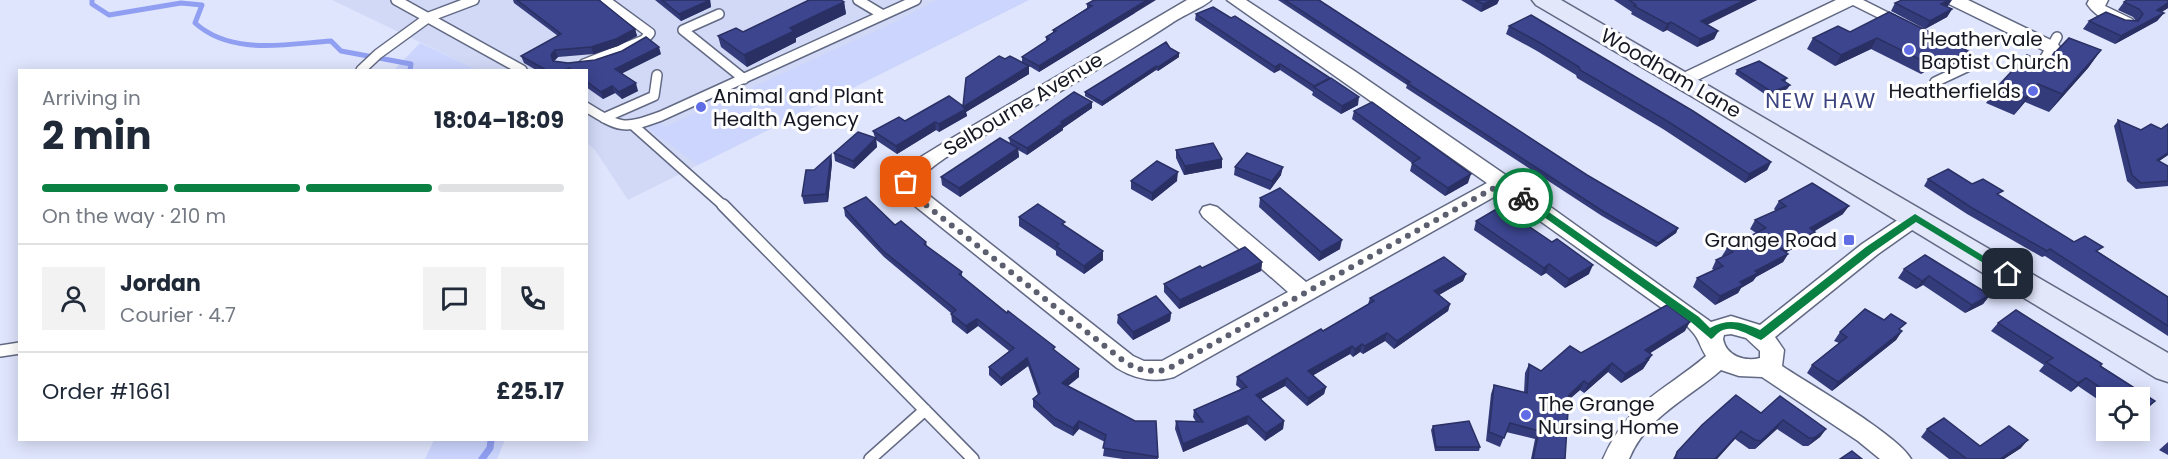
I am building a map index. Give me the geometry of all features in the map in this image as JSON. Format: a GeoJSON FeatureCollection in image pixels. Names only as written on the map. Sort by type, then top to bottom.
{"type":"FeatureCollection","features":[{"type":"Feature","properties":{"kind":"main road","name":"Woodham Lane"},"geometry":{"type":"LineString","coordinates":[[1548,1],[2168,369]]}},
{"type":"Feature","properties":{"kind":"street","name":"Selbourne Avenue"},"geometry":{"type":"LineString","coordinates":[[1203,0],[1184,7],[1139,37],[949,148],[918,168],[906,182],[907,189],[1125,362],[1140,371],[1166,370],[1503,183]]}},
{"type":"Feature","properties":{"kind":"street"},"geometry":{"type":"LineString","coordinates":[[1235,0],[1350,76],[1503,183],[1695,320],[1711,335]]}},
{"type":"Feature","properties":{"kind":"street"},"geometry":{"type":"LineString","coordinates":[[1816,0],[1833,8]]}},
{"type":"Feature","properties":{"kind":"street"},"geometry":{"type":"LineString","coordinates":[[1683,80],[1851,0]]}},
{"type":"Feature","properties":{"kind":"street"},"geometry":{"type":"LineString","coordinates":[[1955,0],[2054,42]]}},
{"type":"Feature","properties":{"kind":"street"},"geometry":{"type":"LineString","coordinates":[[2100,0],[2095,4],[2099,10],[2126,23]]}},
{"type":"Feature","properties":{"kind":"street"},"geometry":{"type":"LineString","coordinates":[[1211,212],[1305,294]]}},
{"type":"Feature","properties":{"kind":"street"},"geometry":{"type":"LineString","coordinates":[[1761,336],[1870,249],[1915,218]]}},
{"type":"Feature","properties":{"kind":"street"},"geometry":{"type":"LineString","coordinates":[[1731,325],[1741,326],[1768,342],[1774,357],[1772,363],[1767,368],[1749,370],[1729,364],[1720,357],[1710,342],[1711,335],[1714,329],[1731,325]]}},
{"type":"Feature","properties":{"kind":"street"},"geometry":{"type":"LineString","coordinates":[[1616,459],[1621,443],[1633,426],[1720,357]]}},
{"type":"Feature","properties":{"kind":"street"},"geometry":{"type":"LineString","coordinates":[[1767,368],[1867,434],[1898,459]]}},
{"type":"Feature","properties":{"kind":"lane"},"geometry":{"type":"LineString","coordinates":[[396,0],[520,69]]}},
{"type":"Feature","properties":{"kind":"lane"},"geometry":{"type":"LineString","coordinates":[[364,67],[429,17],[474,0]]}},
{"type":"Feature","properties":{"kind":"lane"},"geometry":{"type":"LineString","coordinates":[[574,67],[644,40],[650,33],[605,0]]}},
{"type":"Feature","properties":{"kind":"lane"},"geometry":{"type":"LineString","coordinates":[[858,0],[883,15]]}},
{"type":"Feature","properties":{"kind":"lane"},"geometry":{"type":"LineString","coordinates":[[630,127],[661,116],[916,0]]}},
{"type":"Feature","properties":{"kind":"lane"},"geometry":{"type":"LineString","coordinates":[[1851,0],[1905,27]]}},
{"type":"Feature","properties":{"kind":"lane"},"geometry":{"type":"LineString","coordinates":[[719,14],[683,30],[744,79]]}},
{"type":"Feature","properties":{"kind":"lane"},"geometry":{"type":"LineString","coordinates":[[2042,63],[2054,42]]}},
{"type":"Feature","properties":{"kind":"lane"},"geometry":{"type":"LineString","coordinates":[[1935,82],[1969,66],[1968,58],[1947,48]]}},
{"type":"Feature","properties":{"kind":"lane"},"geometry":{"type":"LineString","coordinates":[[604,118],[654,96],[657,75]]}},
{"type":"Feature","properties":{"kind":"lane"},"geometry":{"type":"LineString","coordinates":[[588,108],[604,118],[630,127],[713,195],[973,459]]}},
{"type":"Feature","properties":{"kind":"lane"},"geometry":{"type":"LineString","coordinates":[[0,351],[18,348]]}},
{"type":"Feature","properties":{"kind":"lane"},"geometry":{"type":"LineString","coordinates":[[870,459],[925,410]]}},
{"type":"Feature","properties":{"kind":"shaded area","name":"Animal and Plant Health Agency"},"geometry":{"type":"Polygon","coordinates":[[[332,0],[1029,0],[628,200],[595,150],[588,144],[588,69],[476,69],[332,0]]]}},
{"type":"Feature","properties":{"kind":"shaded area"},"geometry":{"type":"Polygon","coordinates":[[[937,0],[1029,0],[698,165],[649,129],[650,124],[657,120],[665,127],[891,24],[937,0]]]}},
{"type":"Feature","properties":{"kind":"shaded area"},"geometry":{"type":"Polygon","coordinates":[[[420,43],[476,69],[395,69],[420,43]]]}},
{"type":"Feature","properties":{"kind":"shaded area"},"geometry":{"type":"Polygon","coordinates":[[[434,441],[505,441],[497,459],[425,459],[434,441]]]}},
{"type":"Feature","properties":{"kind":"building"},"geometry":{"type":"Polygon","coordinates":[[[517,0],[599,0],[635,29],[616,39],[591,47],[555,50],[551,55],[553,61],[568,63],[595,60],[622,51],[646,37],[659,47],[615,69],[636,83],[619,92],[612,86],[601,92],[588,82],[588,69],[544,69],[521,56],[561,34],[517,0]]]}},
{"type":"Feature","properties":{"kind":"building"},"geometry":{"type":"Polygon","coordinates":[[[662,0],[710,0],[679,14],[662,0]]]}},
{"type":"Feature","properties":{"kind":"building"},"geometry":{"type":"Polygon","coordinates":[[[809,0],[841,0],[844,2],[790,28],[794,31],[744,55],[718,36],[736,28],[743,32],[809,0]]]}},
{"type":"Feature","properties":{"kind":"building"},"geometry":{"type":"Polygon","coordinates":[[[1094,0],[1147,0],[1039,66],[1022,57],[1049,39],[1046,37],[1056,31],[1053,30],[1092,6],[1087,4],[1094,0]]]}},
{"type":"Feature","properties":{"kind":"building"},"geometry":{"type":"Polygon","coordinates":[[[1285,0],[1319,0],[1587,175],[1678,228],[1658,243],[1604,212],[1285,0]]]}},
{"type":"Feature","properties":{"kind":"building"},"geometry":{"type":"Polygon","coordinates":[[[1475,0],[1492,0],[1483,4],[1475,0]]]}},
{"type":"Feature","properties":{"kind":"building"},"geometry":{"type":"Polygon","coordinates":[[[1629,0],[1745,0],[1701,21],[1718,31],[1700,39],[1671,22],[1667,24],[1634,6],[1636,5],[1629,0]]]}},
{"type":"Feature","properties":{"kind":"building"},"geometry":{"type":"Polygon","coordinates":[[[1902,0],[1949,0],[1941,4],[1952,9],[1930,21],[1895,3],[1902,0]]]}},
{"type":"Feature","properties":{"kind":"building"},"geometry":{"type":"Polygon","coordinates":[[[2127,0],[2168,0],[2168,3],[2157,10],[2164,13],[2121,36],[2089,21],[2106,12],[2125,20],[2138,21],[2143,14],[2139,9],[2124,2],[2127,0]]]}},
{"type":"Feature","properties":{"kind":"building"},"geometry":{"type":"Polygon","coordinates":[[[1213,7],[1231,18],[1235,16],[1330,78],[1314,86],[1280,64],[1275,67],[1196,14],[1213,7]]]}},
{"type":"Feature","properties":{"kind":"building"},"geometry":{"type":"Polygon","coordinates":[[[1889,12],[1968,51],[1949,60],[1939,56],[1927,63],[1877,38],[1841,55],[1813,38],[1838,26],[1850,32],[1889,12]]]}},
{"type":"Feature","properties":{"kind":"building"},"geometry":{"type":"Polygon","coordinates":[[[1531,15],[1693,111],[1771,162],[1749,174],[1667,121],[1509,26],[1531,15]]]}},
{"type":"Feature","properties":{"kind":"building"},"geometry":{"type":"Polygon","coordinates":[[[2069,38],[2101,50],[2062,94],[2038,84],[2026,98],[1998,86],[2027,55],[2045,63],[2069,38]]]}},
{"type":"Feature","properties":{"kind":"building"},"geometry":{"type":"Polygon","coordinates":[[[1166,42],[1170,48],[1179,53],[1102,102],[1085,92],[1166,42]]]}},
{"type":"Feature","properties":{"kind":"building"},"geometry":{"type":"Polygon","coordinates":[[[999,56],[1005,59],[1010,56],[1029,66],[963,107],[966,109],[939,124],[935,122],[896,146],[873,131],[899,117],[905,121],[949,96],[963,106],[966,78],[999,56]]]}},
{"type":"Feature","properties":{"kind":"building"},"geometry":{"type":"Polygon","coordinates":[[[1759,61],[1787,78],[1782,80],[1790,85],[1772,92],[1737,70],[1759,61]]]}},
{"type":"Feature","properties":{"kind":"building"},"geometry":{"type":"Polygon","coordinates":[[[1331,78],[1359,97],[1342,106],[1314,87],[1331,78]]]}},
{"type":"Feature","properties":{"kind":"building"},"geometry":{"type":"Polygon","coordinates":[[[1074,92],[1092,102],[1027,148],[1009,138],[1074,92]]]}},
{"type":"Feature","properties":{"kind":"building"},"geometry":{"type":"Polygon","coordinates":[[[1372,102],[1471,174],[1448,188],[1412,163],[1420,158],[1354,111],[1372,102]]]}},
{"type":"Feature","properties":{"kind":"building"},"geometry":{"type":"Polygon","coordinates":[[[2118,120],[2141,130],[2151,124],[2161,129],[2168,124],[2168,153],[2157,160],[2168,166],[2168,181],[2141,183],[2132,175],[2118,120]]]}},
{"type":"Feature","properties":{"kind":"building"},"geometry":{"type":"Polygon","coordinates":[[[858,132],[876,138],[853,161],[834,153],[858,132]]]}},
{"type":"Feature","properties":{"kind":"building"},"geometry":{"type":"Polygon","coordinates":[[[1000,138],[1018,148],[959,188],[941,177],[1000,138]]]}},
{"type":"Feature","properties":{"kind":"building"},"geometry":{"type":"Polygon","coordinates":[[[1213,143],[1222,159],[1185,166],[1176,150],[1213,143]]]}},
{"type":"Feature","properties":{"kind":"building"},"geometry":{"type":"Polygon","coordinates":[[[1247,153],[1283,167],[1272,181],[1235,167],[1247,153]]]}},
{"type":"Feature","properties":{"kind":"building"},"geometry":{"type":"Polygon","coordinates":[[[831,155],[826,194],[802,196],[806,170],[814,170],[831,155]]]}},
{"type":"Feature","properties":{"kind":"building"},"geometry":{"type":"Polygon","coordinates":[[[1157,161],[1178,172],[1152,193],[1131,181],[1157,161]]]}},
{"type":"Feature","properties":{"kind":"building"},"geometry":{"type":"Polygon","coordinates":[[[1948,169],[1972,184],[1983,179],[2003,191],[1997,194],[2074,242],[2085,236],[2103,247],[2096,251],[2168,297],[2168,326],[2050,249],[2047,251],[1972,208],[1928,179],[1948,169]]]}},
{"type":"Feature","properties":{"kind":"building"},"geometry":{"type":"Polygon","coordinates":[[[1812,183],[1849,206],[1810,228],[1815,232],[1781,249],[1788,254],[1755,271],[1758,273],[1740,282],[1743,285],[1720,296],[1697,278],[1723,266],[1716,260],[1733,252],[1727,248],[1766,228],[1755,220],[1786,206],[1779,201],[1812,183]]]}},
{"type":"Feature","properties":{"kind":"building"},"geometry":{"type":"Polygon","coordinates":[[[1280,188],[1342,240],[1321,252],[1260,198],[1280,188]]]}},
{"type":"Feature","properties":{"kind":"building"},"geometry":{"type":"Polygon","coordinates":[[[866,197],[895,225],[901,221],[926,242],[924,244],[962,272],[959,274],[1007,313],[1008,311],[1055,347],[1053,349],[1079,369],[1062,383],[1135,421],[1156,421],[1158,457],[1103,448],[1106,435],[1079,421],[1073,428],[1054,418],[1033,399],[1040,393],[1027,358],[1001,378],[989,367],[1014,348],[977,319],[966,326],[951,314],[956,310],[882,250],[844,208],[866,197]]]}},
{"type":"Feature","properties":{"kind":"building"},"geometry":{"type":"Polygon","coordinates":[[[1038,204],[1065,222],[1062,224],[1103,251],[1084,266],[1056,246],[1059,244],[1019,217],[1038,204]]]}},
{"type":"Feature","properties":{"kind":"building"},"geometry":{"type":"Polygon","coordinates":[[[1500,207],[1552,242],[1557,239],[1593,265],[1569,279],[1549,264],[1544,268],[1476,221],[1500,207]]]}},
{"type":"Feature","properties":{"kind":"building"},"geometry":{"type":"Polygon","coordinates":[[[1245,247],[1262,262],[1180,300],[1164,284],[1200,266],[1202,268],[1245,247]]]}},
{"type":"Feature","properties":{"kind":"building"},"geometry":{"type":"Polygon","coordinates":[[[1925,255],[1990,295],[1972,305],[1929,276],[1922,281],[1904,269],[1925,255]]]}},
{"type":"Feature","properties":{"kind":"building"},"geometry":{"type":"Polygon","coordinates":[[[1444,257],[1466,274],[1434,291],[1450,304],[1397,341],[1387,333],[1365,346],[1362,344],[1355,349],[1352,346],[1308,371],[1326,387],[1308,398],[1287,378],[1256,395],[1284,421],[1266,433],[1248,416],[1183,444],[1176,421],[1203,422],[1194,410],[1247,387],[1237,377],[1321,329],[1323,331],[1374,301],[1370,298],[1444,257]]]}},
{"type":"Feature","properties":{"kind":"building"},"geometry":{"type":"Polygon","coordinates":[[[1156,296],[1171,313],[1133,332],[1118,315],[1156,296]]]}},
{"type":"Feature","properties":{"kind":"building"},"geometry":{"type":"Polygon","coordinates":[[[1667,305],[1690,322],[1645,350],[1652,355],[1646,359],[1648,360],[1625,374],[1612,363],[1588,384],[1584,381],[1569,395],[1565,459],[1533,459],[1539,431],[1510,423],[1504,438],[1489,432],[1494,385],[1527,393],[1529,364],[1541,371],[1570,346],[1581,353],[1667,305]]]}},
{"type":"Feature","properties":{"kind":"building"},"geometry":{"type":"Polygon","coordinates":[[[1865,309],[1884,320],[1891,314],[1906,323],[1899,329],[1902,331],[1838,382],[1812,365],[1847,337],[1840,332],[1865,309]]]}},
{"type":"Feature","properties":{"kind":"building"},"geometry":{"type":"Polygon","coordinates":[[[2016,310],[2102,364],[2100,366],[2133,387],[2100,387],[2086,378],[2078,383],[2046,362],[2053,358],[1998,323],[2016,310]]]}},
{"type":"Feature","properties":{"kind":"building"},"geometry":{"type":"Polygon","coordinates":[[[1736,395],[1761,413],[1780,396],[1826,429],[1814,438],[1809,438],[1783,420],[1761,441],[1741,431],[1715,459],[1675,459],[1677,452],[1702,425],[1736,395]]]}},
{"type":"Feature","properties":{"kind":"building"},"geometry":{"type":"Polygon","coordinates":[[[1944,418],[1980,446],[2009,426],[2028,440],[2000,459],[1967,459],[1927,429],[1944,418]]]}},
{"type":"Feature","properties":{"kind":"building"},"geometry":{"type":"Polygon","coordinates":[[[1469,421],[1480,447],[1436,447],[1433,426],[1469,421]]]}},
{"type":"Feature","properties":{"kind":"building"},"geometry":{"type":"Polygon","coordinates":[[[1852,451],[1862,459],[1840,459],[1852,451]]]}},
{"type":"Feature","properties":{"kind":"waterway"},"geometry":{"type":"LineString","coordinates":[[92,0],[92,4],[109,15],[181,3],[202,5],[195,23],[226,40],[260,46],[331,41],[341,51],[411,64],[410,69]]}},
{"type":"Feature","properties":{"kind":"waterway"},"geometry":{"type":"LineString","coordinates":[[482,459],[490,448],[491,441]]}},
{"type":"Feature","properties":{"kind":"way so far"},"geometry":{"type":"LineString","coordinates":[[906,182],[907,189],[917,198],[1125,362],[1140,371],[1154,372],[1166,370],[1503,183],[1523,198]]}},
{"type":"Feature","properties":{"kind":"place","name":"Heathervale Baptist Church"},"geometry":{"type":"Point","coordinates":[1909,50]}},
{"type":"Feature","properties":{"kind":"place","name":"Heatherfields"},"geometry":{"type":"Point","coordinates":[2033,91]}},
{"type":"Feature","properties":{"kind":"place","name":"Animal and Plant Health Agency"},"geometry":{"type":"Point","coordinates":[701,107]}},
{"type":"Feature","properties":{"kind":"place","name":"Grange Road"},"geometry":{"type":"Point","coordinates":[1849,240]}},
{"type":"Feature","properties":{"kind":"place","name":"The Grange Nursing Home"},"geometry":{"type":"Point","coordinates":[1526,415]}},
{"type":"Feature","properties":{"kind":"district","name":"NEW HAW"},"geometry":{"type":"Point","coordinates":[1821,101]}},
{"type":"Feature","properties":{"kind":"route"},"geometry":{"type":"LineString","coordinates":[[1523,198],[1695,320],[1711,335],[1714,329],[1731,325],[1752,330],[1761,336],[1870,249],[1915,218],[2008,274]]}}]}
